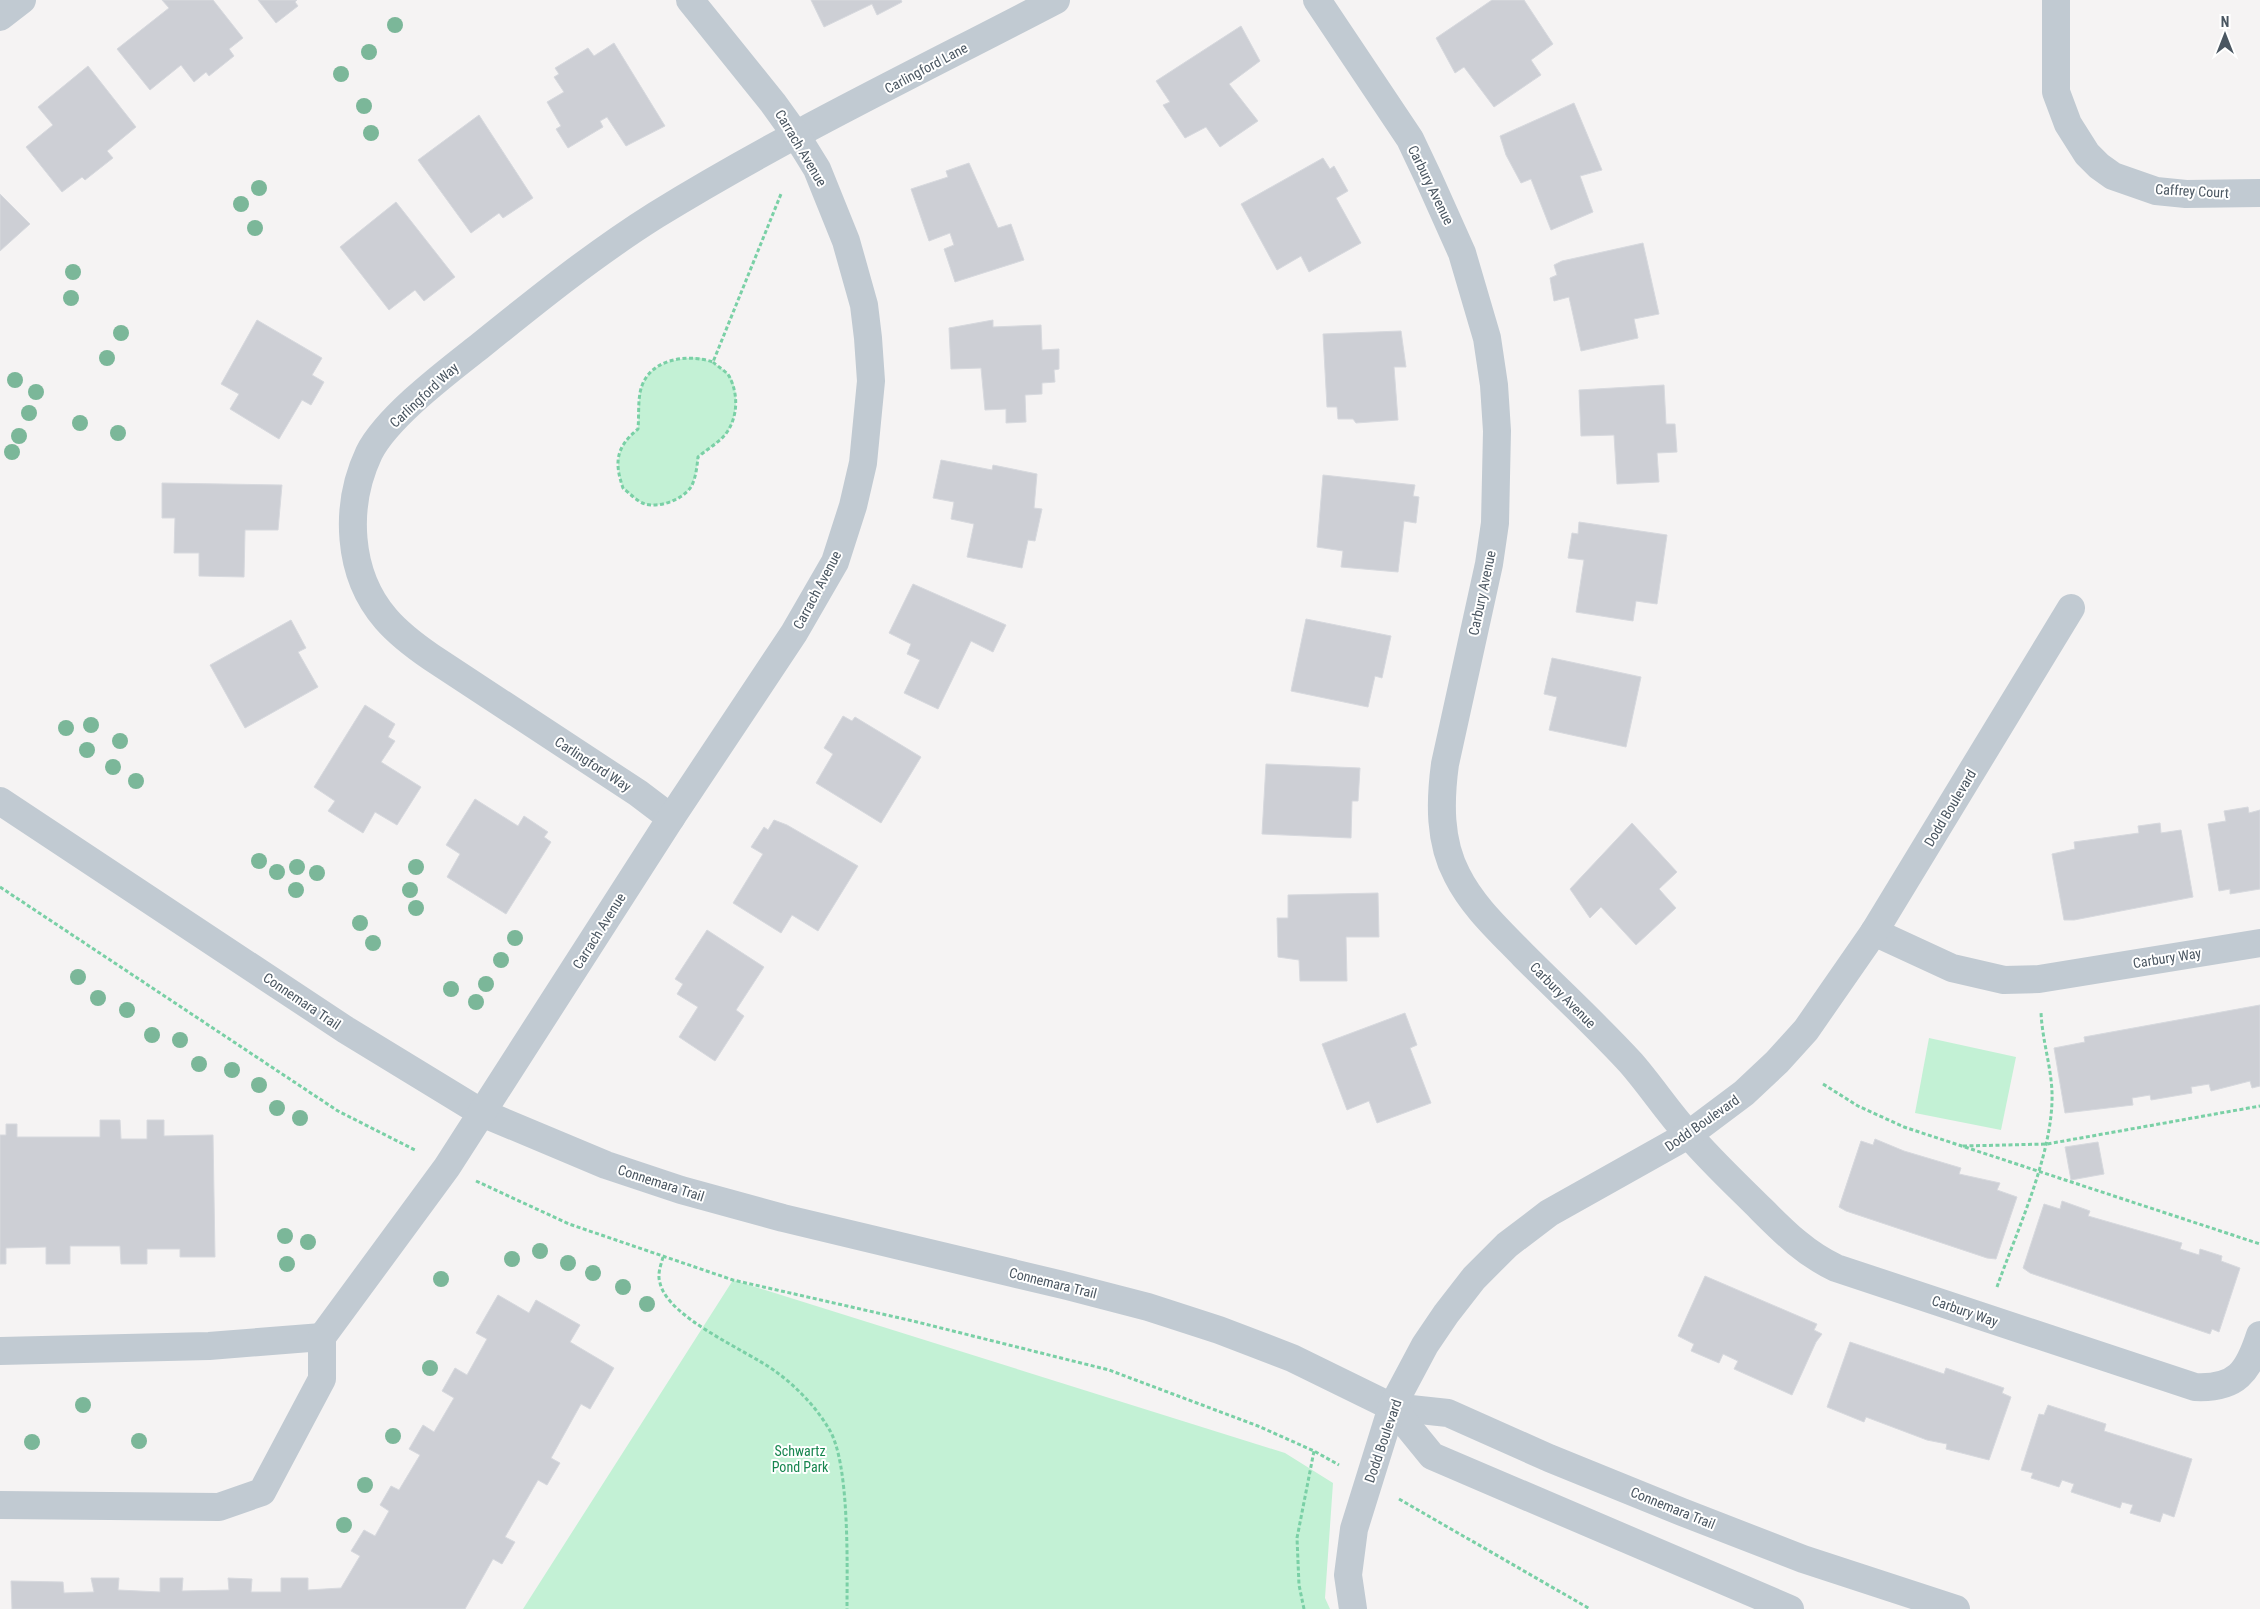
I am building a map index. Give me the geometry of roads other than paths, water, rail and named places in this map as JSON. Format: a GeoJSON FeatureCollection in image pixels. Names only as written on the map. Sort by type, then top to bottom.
{"type":"FeatureCollection","features":[{"type":"Feature","properties":{"kind":"street"},"geometry":{"type":"LineString","coordinates":[[0,17],[22,0]]}},
{"type":"Feature","properties":{"kind":"street","name":"Carrach Avenue"},"geometry":{"type":"LineString","coordinates":[[322,1337],[447,1167],[671,818],[813,602],[835,562],[853,506],[863,464],[871,381],[864,305],[846,241],[817,169],[796,135],[773,103],[690,0]]}},
{"type":"Feature","properties":{"kind":"street","name":"Carlingford Lane"},"geometry":{"type":"LineString","coordinates":[[796,135],[1056,0]]}},
{"type":"Feature","properties":{"kind":"street","name":"Carbury Avenue"},"geometry":{"type":"LineString","coordinates":[[1317,0],[1410,140],[1428,176],[1462,253],[1476,297],[1488,347],[1494,386],[1497,431],[1495,523],[1489,564],[1444,764],[1441,822],[1447,850],[1456,874],[1472,900],[1489,920],[1632,1064],[1688,1135]]}},
{"type":"Feature","properties":{"kind":"street","name":"Caffrey Court"},"geometry":{"type":"LineString","coordinates":[[2056,0],[2056,92],[2068,124],[2087,154],[2099,166],[2112,176],[2156,191],[2186,194],[2260,193]]}},
{"type":"Feature","properties":{"kind":"street","name":"Carlingford Way"},"geometry":{"type":"LineString","coordinates":[[671,818],[638,793],[431,657],[407,640],[386,619],[370,596],[359,570],[353,543],[354,510],[358,482],[370,451],[389,426],[415,400],[545,294],[654,216],[796,135]]}},
{"type":"Feature","properties":{"kind":"street","name":"Dodd Boulevard"},"geometry":{"type":"LineString","coordinates":[[1353,1609],[1348,1575],[1354,1529],[1392,1407],[1425,1345],[1441,1322],[1474,1278],[1507,1245],[1548,1213],[1688,1135],[1744,1093],[1777,1062],[1806,1030],[1874,932],[2071,608]]}},
{"type":"Feature","properties":{"kind":"street","name":"Connemara Trail"},"geometry":{"type":"LineString","coordinates":[[0,801],[346,1030],[482,1113],[606,1165],[680,1190],[783,1218],[1067,1286],[1148,1307],[1201,1324],[1292,1358],[1392,1407],[1448,1413],[1548,1458],[1699,1519],[1803,1559],[1956,1609]]}},
{"type":"Feature","properties":{"kind":"street","name":"Carbury Way"},"geometry":{"type":"LineString","coordinates":[[1874,932],[1952,968],[2004,980],[2039,979],[2260,943]]}},
{"type":"Feature","properties":{"kind":"street","name":"Carbury Way"},"geometry":{"type":"LineString","coordinates":[[1688,1135],[1799,1246],[1817,1259],[1836,1268],[2195,1387],[2221,1386],[2234,1380],[2246,1370],[2260,1335]]}},
{"type":"Feature","properties":{"kind":"street"},"geometry":{"type":"LineString","coordinates":[[0,1351],[209,1346],[322,1337],[322,1379],[262,1492],[219,1507],[0,1505]]}},
{"type":"Feature","properties":{"kind":"street","name":"Connemara Trail"},"geometry":{"type":"LineString","coordinates":[[1392,1407],[1432,1456],[1790,1609]]}},
{"type":"Feature","properties":{"kind":"park label","name":"Schwartz Pond Park"},"geometry":{"type":"Point","coordinates":[800,1459]}}]}
